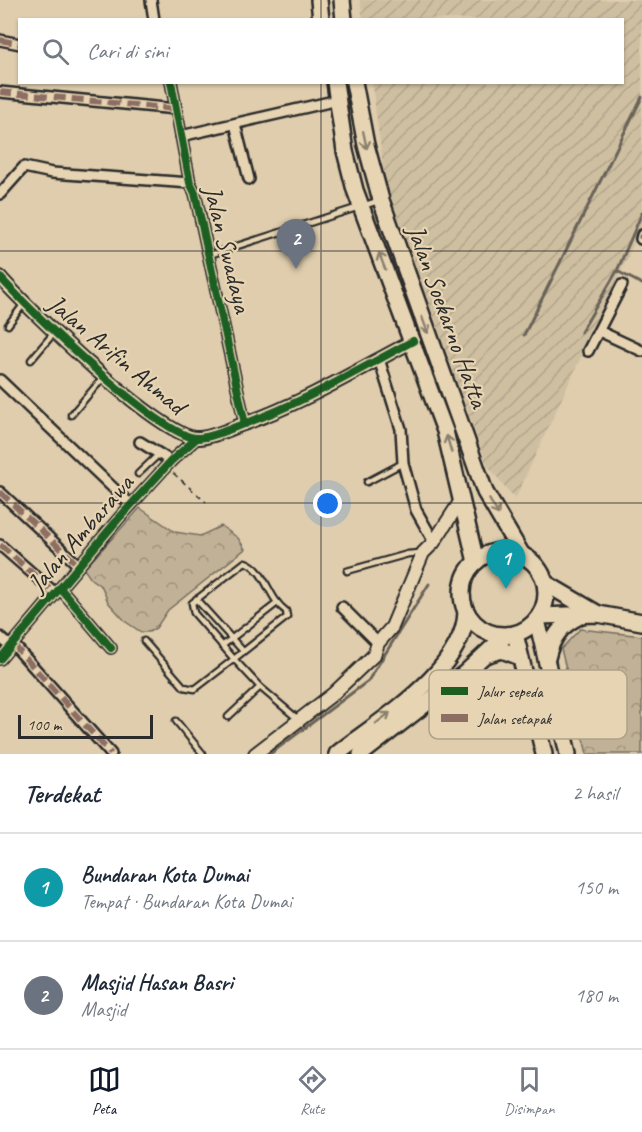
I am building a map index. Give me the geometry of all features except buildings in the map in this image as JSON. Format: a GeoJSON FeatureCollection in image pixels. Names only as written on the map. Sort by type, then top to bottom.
{"type":"FeatureCollection","features":[{"type":"Feature","properties":{"kind":"main road"},"geometry":{"type":"LineString","coordinates":[[319,0],[321,18]]}},
{"type":"Feature","properties":{"kind":"main road"},"geometry":{"type":"LineString","coordinates":[[342,0],[345,18]]}},
{"type":"Feature","properties":{"kind":"main road","name":"Jalan Soekarno Hatta"},"geometry":{"type":"LineString","coordinates":[[335,84],[345,151],[362,207],[414,341],[445,431],[476,562]]}},
{"type":"Feature","properties":{"kind":"main road","name":"Jalan Soekarno Hatta"},"geometry":{"type":"LineString","coordinates":[[354,84],[366,145],[381,200],[485,492],[522,555]]}},
{"type":"Feature","properties":{"kind":"main road"},"geometry":{"type":"LineString","coordinates":[[466,670],[510,635],[527,629],[539,618],[545,606],[545,583],[540,571],[522,555],[498,552],[476,562],[463,585],[462,599],[466,612],[482,629],[510,635]]}},
{"type":"Feature","properties":{"kind":"main road"},"geometry":{"type":"LineString","coordinates":[[545,583],[590,614]]}},
{"type":"Feature","properties":{"kind":"main road"},"geometry":{"type":"LineString","coordinates":[[441,670],[461,641],[466,612]]}},
{"type":"Feature","properties":{"kind":"main road"},"geometry":{"type":"LineString","coordinates":[[547,658],[556,634],[568,622],[590,614]]}},
{"type":"Feature","properties":{"kind":"main road"},"geometry":{"type":"LineString","coordinates":[[539,618],[590,614],[642,622]]}},
{"type":"Feature","properties":{"kind":"main road"},"geometry":{"type":"LineString","coordinates":[[539,618],[550,670]]}},
{"type":"Feature","properties":{"kind":"main road"},"geometry":{"type":"LineString","coordinates":[[510,635],[523,670]]}},
{"type":"Feature","properties":{"kind":"main road"},"geometry":{"type":"LineString","coordinates":[[485,655],[502,650],[520,657]]}},
{"type":"Feature","properties":{"kind":"main road"},"geometry":{"type":"LineString","coordinates":[[337,754],[429,681]]}},
{"type":"Feature","properties":{"kind":"main road"},"geometry":{"type":"LineString","coordinates":[[360,754],[429,699]]}},
{"type":"Feature","properties":{"kind":"main road"},"geometry":{"type":"LineString","coordinates":[[540,739],[544,754]]}},
{"type":"Feature","properties":{"kind":"main road"},"geometry":{"type":"LineString","coordinates":[[565,739],[568,754]]}},
{"type":"Feature","properties":{"kind":"street"},"geometry":{"type":"LineString","coordinates":[[151,0],[154,18]]}},
{"type":"Feature","properties":{"kind":"street"},"geometry":{"type":"LineString","coordinates":[[0,40],[18,44]]}},
{"type":"Feature","properties":{"kind":"street","name":"Jalan Swadaya"},"geometry":{"type":"LineString","coordinates":[[171,84],[190,183],[195,193],[245,424]]}},
{"type":"Feature","properties":{"kind":"street"},"geometry":{"type":"LineString","coordinates":[[0,92],[176,109]]}},
{"type":"Feature","properties":{"kind":"street"},"geometry":{"type":"LineString","coordinates":[[181,136],[338,100]]}},
{"type":"Feature","properties":{"kind":"street"},"geometry":{"type":"LineString","coordinates":[[235,124],[249,179]]}},
{"type":"Feature","properties":{"kind":"street"},"geometry":{"type":"LineString","coordinates":[[0,194],[24,167],[52,173],[190,183]]}},
{"type":"Feature","properties":{"kind":"street","name":"Jalan Arifin Ahmad"},"geometry":{"type":"LineString","coordinates":[[2,283],[105,376],[167,427],[198,438],[245,424],[302,401],[414,341]]}},
{"type":"Feature","properties":{"kind":"street"},"geometry":{"type":"LineString","coordinates":[[588,351],[622,285]]}},
{"type":"Feature","properties":{"kind":"street"},"geometry":{"type":"LineString","coordinates":[[599,331],[642,351]]}},
{"type":"Feature","properties":{"kind":"street"},"geometry":{"type":"LineString","coordinates":[[379,359],[401,429],[403,463],[416,510],[434,542]]}},
{"type":"Feature","properties":{"kind":"street"},"geometry":{"type":"LineString","coordinates":[[0,380],[131,505]]}},
{"type":"Feature","properties":{"kind":"street","name":"Jalan Ambarawa"},"geometry":{"type":"LineString","coordinates":[[0,659],[58,591],[77,564],[168,464],[198,438]]}},
{"type":"Feature","properties":{"kind":"street"},"geometry":{"type":"LineString","coordinates":[[140,442],[159,454],[168,464]]}},
{"type":"Feature","properties":{"kind":"street"},"geometry":{"type":"LineString","coordinates":[[0,492],[77,564]]}},
{"type":"Feature","properties":{"kind":"street"},"geometry":{"type":"LineString","coordinates":[[255,754],[299,721],[374,655],[378,643],[392,627],[423,553],[434,542],[462,499]]}},
{"type":"Feature","properties":{"kind":"street"},"geometry":{"type":"LineString","coordinates":[[0,545],[58,591],[111,648]]}},
{"type":"Feature","properties":{"kind":"street"},"geometry":{"type":"LineString","coordinates":[[342,607],[378,643]]}},
{"type":"Feature","properties":{"kind":"street"},"geometry":{"type":"LineString","coordinates":[[0,637],[12,646],[111,754]]}},
{"type":"Feature","properties":{"kind":"lane"},"geometry":{"type":"LineString","coordinates":[[208,256],[381,200]]}},
{"type":"Feature","properties":{"kind":"lane"},"geometry":{"type":"LineString","coordinates":[[8,325],[24,303]]}},
{"type":"Feature","properties":{"kind":"lane"},"geometry":{"type":"LineString","coordinates":[[31,360],[55,332]]}},
{"type":"Feature","properties":{"kind":"lane"},"geometry":{"type":"LineString","coordinates":[[71,415],[105,376]]}},
{"type":"Feature","properties":{"kind":"lane"},"geometry":{"type":"LineString","coordinates":[[138,474],[159,454]]}},
{"type":"Feature","properties":{"kind":"lane"},"geometry":{"type":"LineString","coordinates":[[367,482],[403,463]]}},
{"type":"Feature","properties":{"kind":"lane"},"geometry":{"type":"LineString","coordinates":[[347,571],[408,554],[423,553]]}},
{"type":"Feature","properties":{"kind":"lane"},"geometry":{"type":"LineString","coordinates":[[144,641],[188,690],[195,689],[234,659],[243,651],[284,621],[286,611],[276,604],[258,571],[245,562],[196,599],[192,603],[192,611],[222,646],[234,659],[260,687],[299,721]]}},
{"type":"Feature","properties":{"kind":"lane"},"geometry":{"type":"LineString","coordinates":[[196,599],[243,651]]}},
{"type":"Feature","properties":{"kind":"lane"},"geometry":{"type":"LineString","coordinates":[[222,646],[276,604]]}},
{"type":"Feature","properties":{"kind":"lane"},"geometry":{"type":"LineString","coordinates":[[228,717],[260,687]]}},
{"type":"Feature","properties":{"kind":"lane"},"geometry":{"type":"LineString","coordinates":[[176,721],[203,754]]}},
{"type":"Feature","properties":{"kind":"path"},"geometry":{"type":"LineString","coordinates":[[168,464],[206,502]]}},
{"type":"Feature","properties":{"kind":"shaded area"},"geometry":{"type":"Polygon","coordinates":[[[360,0],[642,0],[642,226],[515,499],[487,465],[385,181],[372,84],[624,84],[624,18],[363,18],[360,0]]]}},
{"type":"Feature","properties":{"kind":"green space"},"geometry":{"type":"Polygon","coordinates":[[[140,508],[175,532],[200,536],[221,526],[238,538],[245,549],[168,610],[156,628],[149,632],[141,632],[126,622],[108,602],[102,587],[91,579],[84,569],[140,508]]]}},
{"type":"Feature","properties":{"kind":"green space"},"geometry":{"type":"Polygon","coordinates":[[[580,629],[642,636],[642,754],[587,754],[583,739],[627,739],[627,670],[566,670],[561,649],[580,629]]]}},
{"type":"Feature","properties":{"kind":"waterway"},"geometry":{"type":"LineString","coordinates":[[524,335],[642,97]]}},
{"type":"Feature","properties":{"kind":"waterway"},"geometry":{"type":"LineString","coordinates":[[581,332],[617,271],[642,213]]}},
{"type":"Feature","properties":{"kind":"waterway"},"geometry":{"type":"LineString","coordinates":[[617,271],[642,284]]}},
{"type":"Feature","properties":{"kind":"waterway"},"geometry":{"type":"LineString","coordinates":[[270,754],[368,681],[429,584]]}},
{"type":"Feature","properties":{"kind":"marked path"},"geometry":{"type":"LineString","coordinates":[[0,40],[18,44]]}},
{"type":"Feature","properties":{"kind":"marked path"},"geometry":{"type":"LineString","coordinates":[[0,92],[176,109]]}},
{"type":"Feature","properties":{"kind":"marked path"},"geometry":{"type":"LineString","coordinates":[[641,239],[642,235]]}},
{"type":"Feature","properties":{"kind":"marked path"},"geometry":{"type":"LineString","coordinates":[[0,492],[77,564]]}},
{"type":"Feature","properties":{"kind":"marked path"},"geometry":{"type":"LineString","coordinates":[[0,545],[55,593]]}},
{"type":"Feature","properties":{"kind":"marked path"},"geometry":{"type":"LineString","coordinates":[[13,644],[111,754]]}},
{"type":"Feature","properties":{"kind":"cycle path"},"geometry":{"type":"LineString","coordinates":[[171,84],[190,183],[195,193],[245,424]]}},
{"type":"Feature","properties":{"kind":"cycle path"},"geometry":{"type":"LineString","coordinates":[[0,277],[65,342],[128,397],[157,419],[182,433],[199,438],[219,434],[261,418],[327,387],[413,341]]}},
{"type":"Feature","properties":{"kind":"cycle path"},"geometry":{"type":"LineString","coordinates":[[0,659],[120,517],[171,461],[197,438]]}},
{"type":"Feature","properties":{"kind":"cycle path"},"geometry":{"type":"LineString","coordinates":[[60,588],[111,648]]}},
{"type":"Feature","properties":{"kind":"place","name":"Masjid Hasan Basri"},"geometry":{"type":"Point","coordinates":[296,269]}},
{"type":"Feature","properties":{"kind":"place","name":"Bundaran Kota Dumai"},"geometry":{"type":"Point","coordinates":[506,589]}}]}
